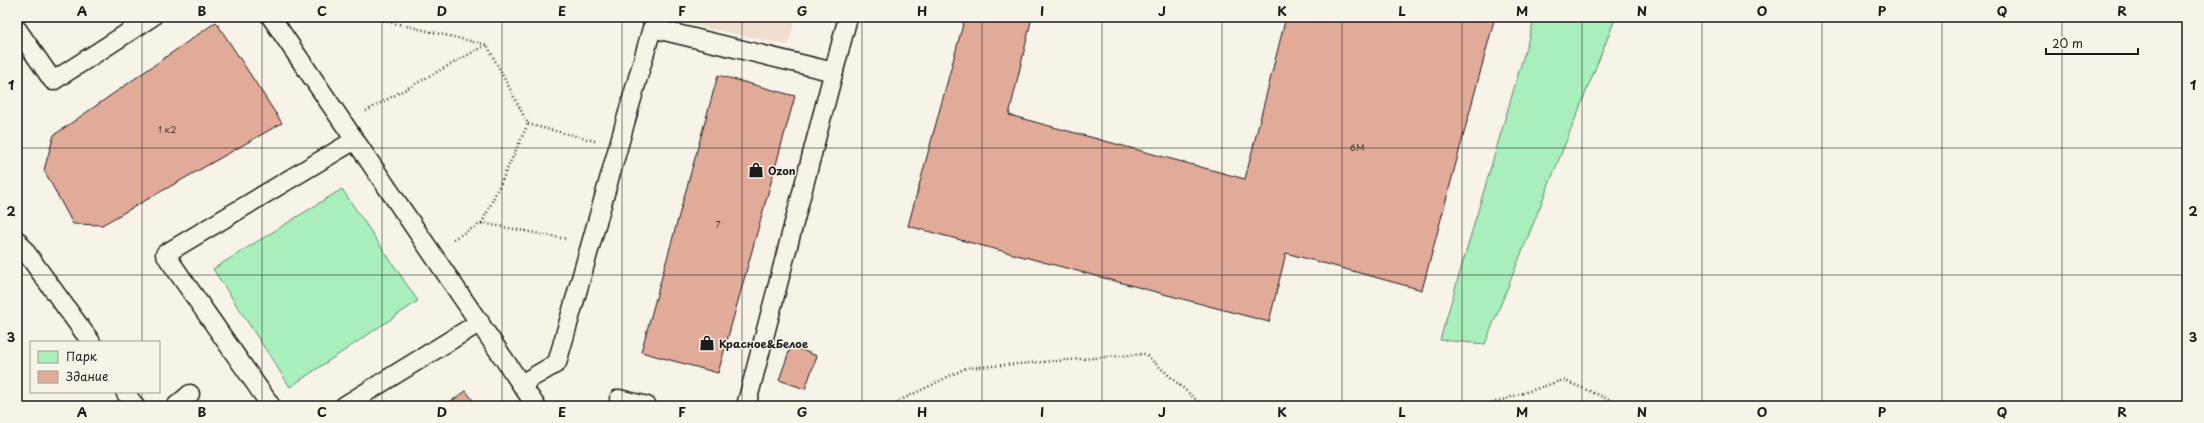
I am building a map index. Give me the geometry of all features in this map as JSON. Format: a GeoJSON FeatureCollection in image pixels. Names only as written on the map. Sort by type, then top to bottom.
{"type":"FeatureCollection","features":[{"type":"Feature","properties":{"kind":"lane"},"geometry":{"type":"LineString","coordinates":[[17,29],[53,81],[152,17]]}},
{"type":"Feature","properties":{"kind":"lane"},"geometry":{"type":"LineString","coordinates":[[271,17],[536,406]]}},
{"type":"Feature","properties":{"kind":"lane"},"geometry":{"type":"LineString","coordinates":[[746,406],[848,17]]}},
{"type":"Feature","properties":{"kind":"lane"},"geometry":{"type":"LineString","coordinates":[[521,384],[557,363],[652,28],[834,72]]}},
{"type":"Feature","properties":{"kind":"lane"},"geometry":{"type":"LineString","coordinates":[[271,406],[164,254],[355,140]]}},
{"type":"Feature","properties":{"kind":"lane"},"geometry":{"type":"LineString","coordinates":[[17,240],[90,341]]}},
{"type":"Feature","properties":{"kind":"lane"},"geometry":{"type":"LineString","coordinates":[[344,406],[480,322]]}},
{"type":"Feature","properties":{"kind":"lane"},"geometry":{"type":"LineString","coordinates":[[126,393],[135,406]]}},
{"type":"Feature","properties":{"kind":"lane"},"geometry":{"type":"LineString","coordinates":[[176,406],[190,394]]}},
{"type":"Feature","properties":{"kind":"lane"},"geometry":{"type":"LineString","coordinates":[[619,399],[647,406]]}},
{"type":"Feature","properties":{"kind":"path"},"geometry":{"type":"LineString","coordinates":[[368,17],[486,45],[528,124],[618,148]]}},
{"type":"Feature","properties":{"kind":"path"},"geometry":{"type":"LineString","coordinates":[[344,123],[486,45]]}},
{"type":"Feature","properties":{"kind":"path"},"geometry":{"type":"LineString","coordinates":[[431,251],[482,223],[528,124]]}},
{"type":"Feature","properties":{"kind":"path"},"geometry":{"type":"LineString","coordinates":[[482,223],[590,244]]}},
{"type":"Feature","properties":{"kind":"path"},"geometry":{"type":"LineString","coordinates":[[17,311],[22,308]]}},
{"type":"Feature","properties":{"kind":"path"},"geometry":{"type":"LineString","coordinates":[[889,406],[966,368],[1145,354],[1203,406]]}},
{"type":"Feature","properties":{"kind":"path"},"geometry":{"type":"LineString","coordinates":[[1484,406],[1563,380],[1625,406]]}},
{"type":"Feature","properties":{"kind":"shaded area"},"geometry":{"type":"Polygon","coordinates":[[[654,17],[796,17],[788,45],[654,17]]]}},
{"type":"Feature","properties":{"kind":"green space"},"geometry":{"type":"Polygon","coordinates":[[[1535,17],[1616,17],[1485,344],[1440,340],[1535,17]]]}},
{"type":"Feature","properties":{"kind":"green space"},"geometry":{"type":"Polygon","coordinates":[[[342,189],[418,301],[290,387],[213,269],[342,189]]]}},
{"type":"Feature","properties":{"kind":"building"},"geometry":{"type":"Polygon","coordinates":[[[965,17],[1032,17],[1009,115],[1245,179],[1286,17],[1495,17],[1422,290],[1286,253],[1269,322],[908,226],[965,17]]]}},
{"type":"Feature","properties":{"kind":"building"},"geometry":{"type":"Polygon","coordinates":[[[216,22],[282,123],[102,225],[73,224],[44,170],[54,135],[216,22]]]}},
{"type":"Feature","properties":{"kind":"building"},"geometry":{"type":"Polygon","coordinates":[[[718,75],[795,96],[718,373],[641,352],[718,75]]]}},
{"type":"Feature","properties":{"kind":"building"},"geometry":{"type":"Polygon","coordinates":[[[791,346],[817,356],[805,389],[779,380],[791,346]]]}},
{"type":"Feature","properties":{"kind":"building"},"geometry":{"type":"Polygon","coordinates":[[[466,391],[477,406],[444,406],[466,391]]]}},
{"type":"Feature","properties":{"kind":"place","name":"Ozon"},"geometry":{"type":"Point","coordinates":[756,170]}},
{"type":"Feature","properties":{"kind":"place","name":"Красное&Белое"},"geometry":{"type":"Point","coordinates":[707,343]}}]}
